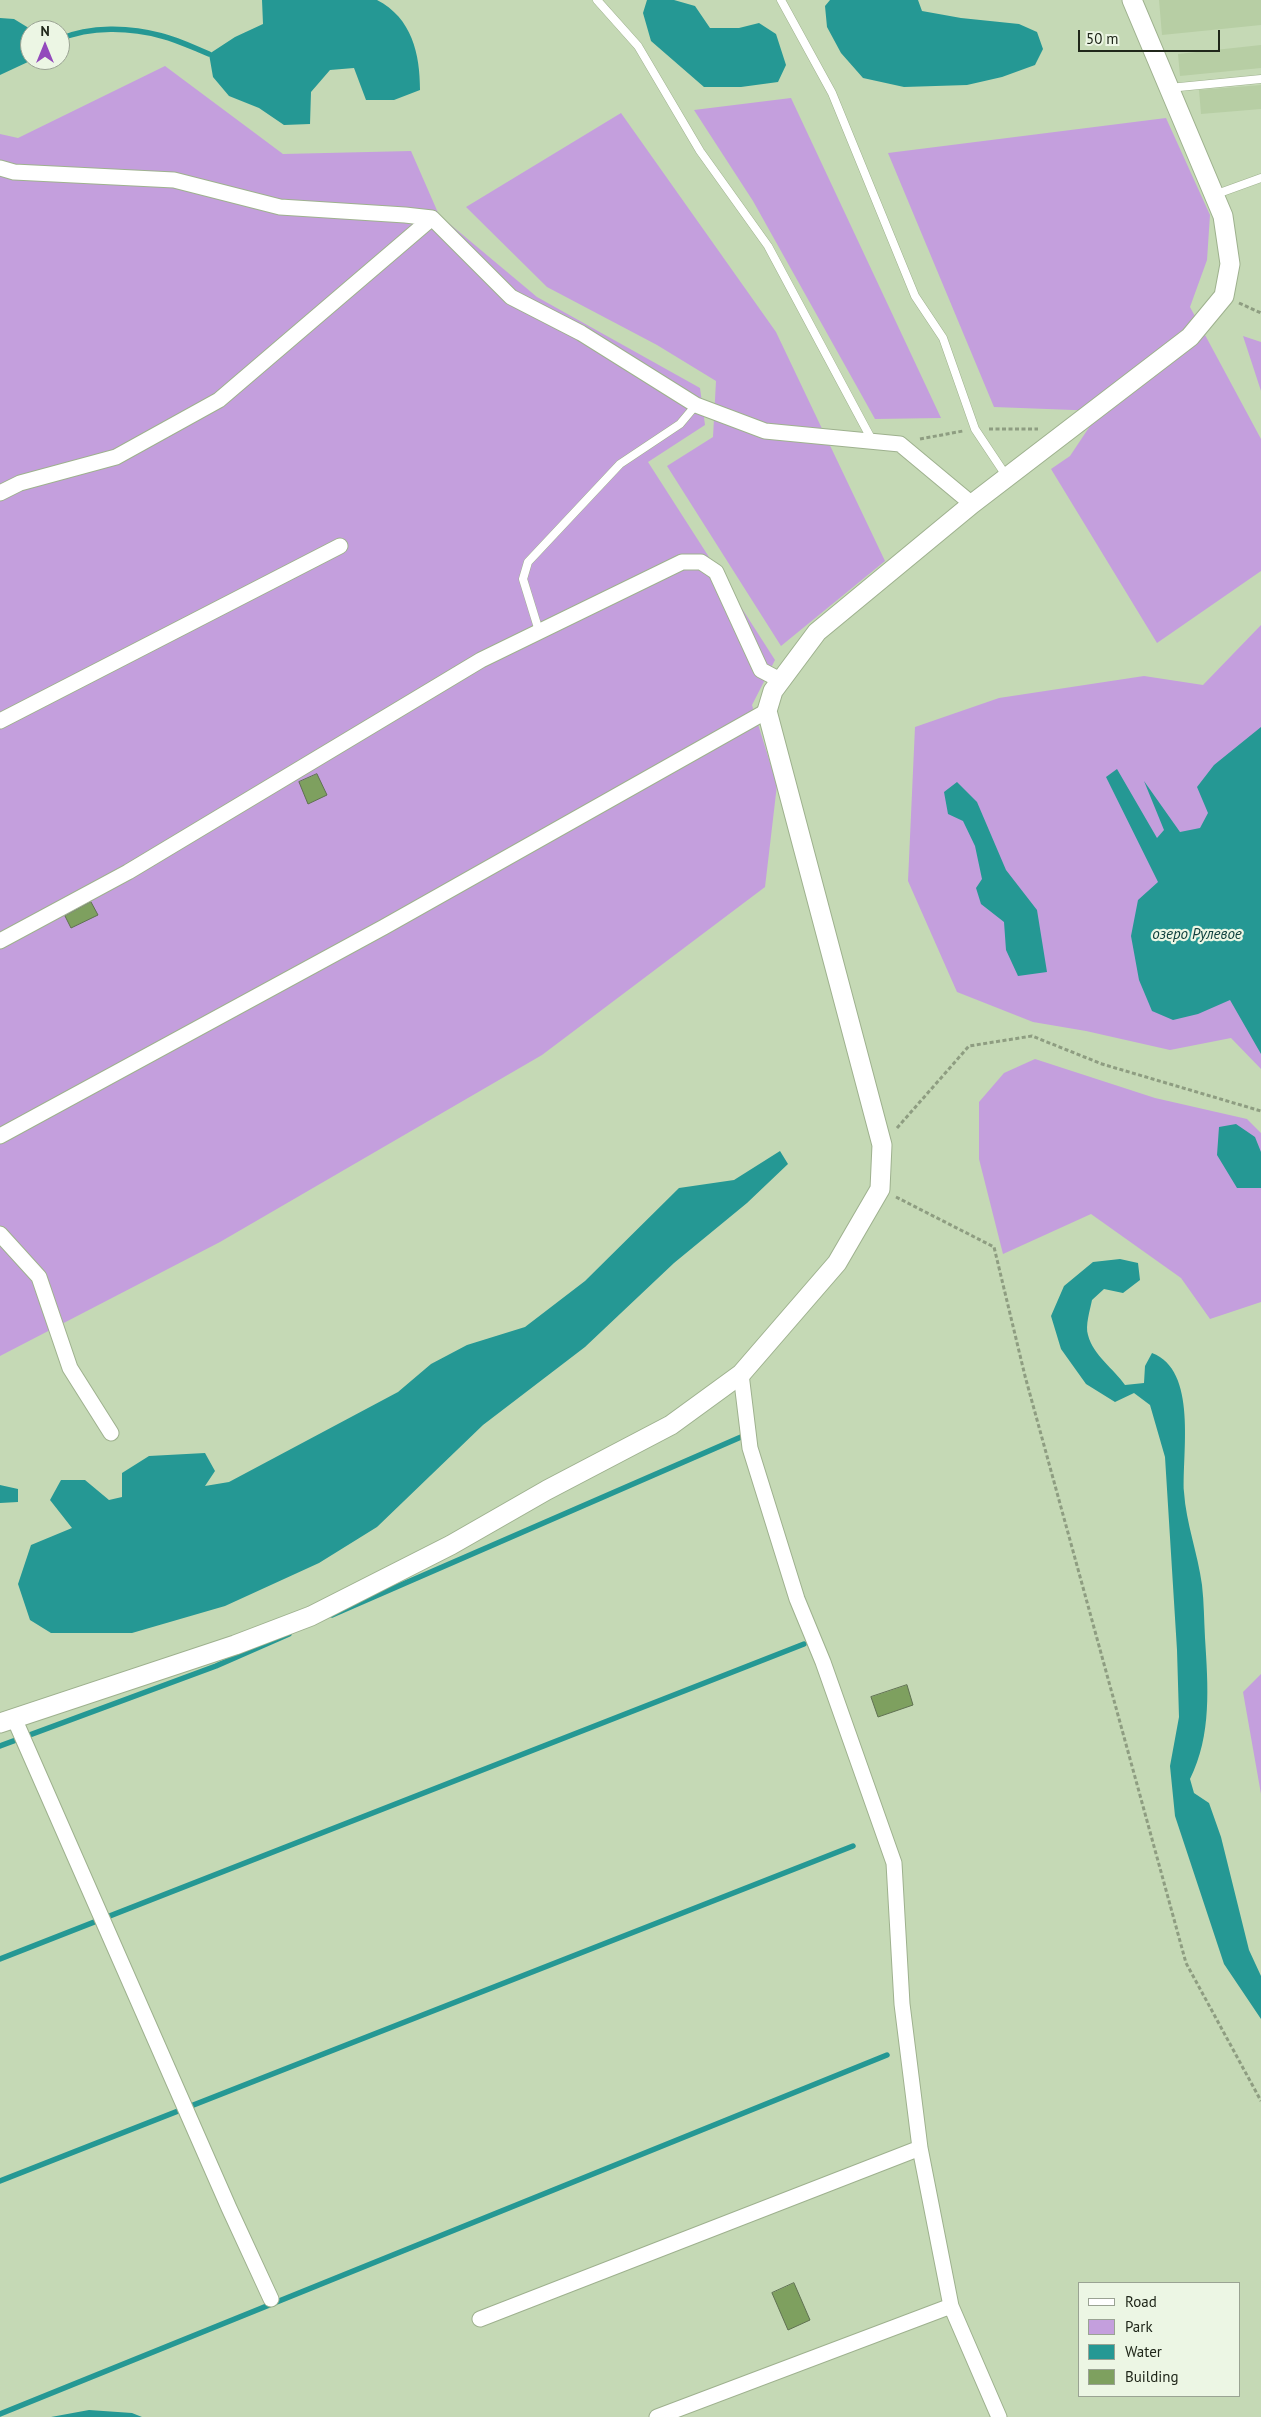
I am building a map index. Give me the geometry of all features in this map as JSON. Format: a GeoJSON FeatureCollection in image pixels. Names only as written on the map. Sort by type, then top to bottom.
{"type":"FeatureCollection","features":[{"type":"Feature","properties":{"kind":"street"},"geometry":{"type":"LineString","coordinates":[[271,2299],[7,1721],[235,1645],[311,1616],[451,1545],[546,1490],[671,1424],[741,1374],[837,1263],[880,1189],[882,1145],[767,711],[773,690],[817,632],[972,504],[1190,337],[1224,296],[1230,264],[1223,216],[1132,0]]}},
{"type":"Feature","properties":{"kind":"street"},"geometry":{"type":"LineString","coordinates":[[4,173],[174,180],[280,207],[432,218],[511,297],[581,333],[696,405],[764,431],[900,444],[972,504]]}},
{"type":"Feature","properties":{"kind":"street"},"geometry":{"type":"LineString","coordinates":[[0,493],[20,483],[116,456],[219,400],[432,218]]}},
{"type":"Feature","properties":{"kind":"street"},"geometry":{"type":"LineString","coordinates":[[0,722],[340,546]]}},
{"type":"Feature","properties":{"kind":"street"},"geometry":{"type":"LineString","coordinates":[[0,941],[128,872],[481,660],[682,562],[701,562],[716,572],[761,670],[780,680]]}},
{"type":"Feature","properties":{"kind":"street"},"geometry":{"type":"LineString","coordinates":[[0,1136],[384,927],[767,711]]}},
{"type":"Feature","properties":{"kind":"street"},"geometry":{"type":"LineString","coordinates":[[0,1234],[39,1277],[70,1368],[111,1433]]}},
{"type":"Feature","properties":{"kind":"street"},"geometry":{"type":"LineString","coordinates":[[741,1374],[750,1448],[798,1599],[826,1670],[894,1863],[902,2004],[920,2148],[951,2306],[999,2417]]}},
{"type":"Feature","properties":{"kind":"street"},"geometry":{"type":"LineString","coordinates":[[480,2319],[920,2148]]}},
{"type":"Feature","properties":{"kind":"street"},"geometry":{"type":"LineString","coordinates":[[657,2417],[951,2306]]}},
{"type":"Feature","properties":{"kind":"lane"},"geometry":{"type":"LineString","coordinates":[[597,0],[638,46],[700,151],[768,246],[873,442]]}},
{"type":"Feature","properties":{"kind":"lane"},"geometry":{"type":"LineString","coordinates":[[781,0],[832,93],[915,296],[943,338],[975,429],[1007,477]]}},
{"type":"Feature","properties":{"kind":"lane"},"geometry":{"type":"LineString","coordinates":[[1169,88],[1261,79]]}},
{"type":"Feature","properties":{"kind":"lane"},"geometry":{"type":"LineString","coordinates":[[1214,195],[1261,178]]}},
{"type":"Feature","properties":{"kind":"lane"},"geometry":{"type":"LineString","coordinates":[[539,631],[522,579],[528,562],[620,464],[680,424],[696,405]]}},
{"type":"Feature","properties":{"kind":"path"},"geometry":{"type":"LineString","coordinates":[[1224,296],[1261,313]]}},
{"type":"Feature","properties":{"kind":"path"},"geometry":{"type":"LineString","coordinates":[[882,1145],[969,1046],[1032,1036],[1102,1064],[1261,1111]]}},
{"type":"Feature","properties":{"kind":"path"},"geometry":{"type":"LineString","coordinates":[[880,1189],[994,1247],[1025,1376],[1186,1963],[1261,2101]]}},
{"type":"Feature","properties":{"kind":"shaded area"},"geometry":{"type":"Polygon","coordinates":[[[1159,0],[1261,0],[1261,25],[1162,35],[1159,0]]]}},
{"type":"Feature","properties":{"kind":"shaded area"},"geometry":{"type":"Polygon","coordinates":[[[1261,45],[1261,68],[1180,76],[1178,54],[1261,45]]]}},
{"type":"Feature","properties":{"kind":"shaded area"},"geometry":{"type":"Polygon","coordinates":[[[1261,85],[1261,109],[1201,114],[1199,90],[1261,85]]]}},
{"type":"Feature","properties":{"kind":"green space"},"geometry":{"type":"Polygon","coordinates":[[[165,66],[283,154],[411,151],[439,215],[537,297],[700,388],[705,425],[648,462],[775,660],[752,705],[777,785],[765,887],[542,1055],[220,1242],[0,1356],[0,134],[18,138],[165,66]]]}},
{"type":"Feature","properties":{"kind":"green space"},"geometry":{"type":"Polygon","coordinates":[[[791,98],[941,418],[875,419],[753,201],[694,110],[791,98]]]}},
{"type":"Feature","properties":{"kind":"green space"},"geometry":{"type":"Polygon","coordinates":[[[621,113],[776,332],[885,561],[781,646],[667,466],[713,437],[716,381],[657,345],[547,287],[466,207],[621,113]]]}},
{"type":"Feature","properties":{"kind":"green space"},"geometry":{"type":"Polygon","coordinates":[[[1166,118],[1210,215],[1207,260],[1190,307],[1261,439],[1261,571],[1157,643],[1051,469],[1070,456],[1100,411],[994,407],[888,153],[1166,118]]]}},
{"type":"Feature","properties":{"kind":"green space"},"geometry":{"type":"Polygon","coordinates":[[[1243,336],[1261,342],[1261,391],[1243,336]]]}},
{"type":"Feature","properties":{"kind":"green space"},"geometry":{"type":"Polygon","coordinates":[[[1261,625],[1261,1069],[1231,1038],[1170,1050],[1086,1031],[1033,1022],[957,992],[908,881],[915,727],[999,698],[1144,676],[1203,685],[1261,625]]]}},
{"type":"Feature","properties":{"kind":"green space"},"geometry":{"type":"Polygon","coordinates":[[[1035,1059],[1155,1098],[1247,1119],[1261,1133],[1261,1302],[1210,1319],[1181,1278],[1091,1214],[1003,1254],[979,1159],[979,1102],[1004,1073],[1035,1059]]]}},
{"type":"Feature","properties":{"kind":"green space"},"geometry":{"type":"Polygon","coordinates":[[[1261,1674],[1261,1794],[1243,1692],[1261,1674]]]}},
{"type":"Feature","properties":{"kind":"water"},"geometry":{"type":"Polygon","coordinates":[[[262,0],[377,0],[398,17],[412,38],[418,63],[420,90],[394,100],[366,100],[354,68],[330,70],[311,92],[310,124],[284,125],[259,108],[229,96],[213,77],[209,54],[235,37],[263,24],[262,0]]]}},
{"type":"Feature","properties":{"kind":"water"},"geometry":{"type":"Polygon","coordinates":[[[647,0],[674,0],[695,6],[710,28],[739,28],[759,23],[776,34],[786,65],[778,82],[741,87],[704,87],[651,41],[643,13],[647,0]]]}},
{"type":"Feature","properties":{"kind":"water"},"geometry":{"type":"Polygon","coordinates":[[[830,0],[918,0],[922,11],[961,18],[1019,24],[1037,32],[1043,49],[1035,65],[1002,77],[967,85],[904,87],[863,78],[841,53],[827,27],[825,6],[830,0]]]}},
{"type":"Feature","properties":{"kind":"water"},"geometry":{"type":"Polygon","coordinates":[[[0,18],[14,19],[20,23],[20,66],[0,75],[0,18]]]}},
{"type":"Feature","properties":{"kind":"water","name":"озеро Рулевое"},"geometry":{"type":"Polygon","coordinates":[[[1261,727],[1261,1054],[1230,1000],[1198,1014],[1173,1020],[1152,1011],[1139,980],[1131,936],[1138,900],[1158,882],[1106,777],[1117,769],[1157,838],[1164,830],[1144,781],[1180,832],[1200,828],[1208,813],[1197,787],[1214,765],[1261,727]]]}},
{"type":"Feature","properties":{"kind":"water"},"geometry":{"type":"Polygon","coordinates":[[[957,782],[977,802],[1006,870],[1037,910],[1047,972],[1018,976],[1006,950],[1004,922],[981,904],[976,888],[982,879],[975,846],[963,821],[948,814],[944,792],[957,782]]]}},
{"type":"Feature","properties":{"kind":"water"},"geometry":{"type":"Polygon","coordinates":[[[1236,1124],[1255,1137],[1261,1152],[1261,1188],[1237,1188],[1217,1155],[1219,1127],[1236,1124]]]}},
{"type":"Feature","properties":{"kind":"water"},"geometry":{"type":"Polygon","coordinates":[[[780,1151],[788,1164],[747,1203],[674,1263],[585,1347],[483,1425],[377,1527],[319,1563],[225,1606],[132,1633],[51,1633],[30,1620],[18,1584],[31,1545],[72,1528],[50,1500],[61,1480],[85,1480],[109,1500],[122,1497],[122,1473],[149,1456],[205,1453],[215,1471],[205,1486],[229,1482],[398,1392],[431,1364],[467,1345],[525,1327],[585,1281],[679,1188],[734,1180],[780,1151]]]}},
{"type":"Feature","properties":{"kind":"water"},"geometry":{"type":"Polygon","coordinates":[[[1120,1259],[1138,1263],[1140,1280],[1123,1293],[1104,1289],[1092,1300],[1087,1331],[1094,1349],[1125,1385],[1144,1383],[1145,1366],[1152,1353],[1166,1362],[1176,1376],[1182,1394],[1185,1435],[1184,1492],[1202,1585],[1207,1674],[1205,1728],[1197,1762],[1190,1779],[1194,1793],[1209,1803],[1221,1837],[1249,1950],[1261,1976],[1261,2019],[1224,1964],[1175,1816],[1170,1766],[1179,1717],[1177,1650],[1165,1457],[1150,1405],[1134,1393],[1115,1402],[1086,1384],[1061,1349],[1051,1316],[1064,1286],[1093,1262],[1120,1259]]]}},
{"type":"Feature","properties":{"kind":"water"},"geometry":{"type":"Polygon","coordinates":[[[0,1485],[18,1489],[18,1502],[0,1503],[0,1485]]]}},
{"type":"Feature","properties":{"kind":"water"},"geometry":{"type":"Polygon","coordinates":[[[89,2410],[132,2413],[142,2417],[51,2417],[89,2410]]]}},
{"type":"Feature","properties":{"kind":"building"},"geometry":{"type":"Polygon","coordinates":[[[317,774],[327,795],[308,804],[299,782],[317,774]]]}},
{"type":"Feature","properties":{"kind":"building"},"geometry":{"type":"Polygon","coordinates":[[[91,902],[98,915],[71,928],[65,916],[91,902]]]}},
{"type":"Feature","properties":{"kind":"building"},"geometry":{"type":"Polygon","coordinates":[[[907,1685],[913,1705],[878,1717],[871,1697],[907,1685]]]}},
{"type":"Feature","properties":{"kind":"building"},"geometry":{"type":"Polygon","coordinates":[[[794,2283],[810,2320],[788,2330],[772,2293],[794,2283]]]}},
{"type":"Feature","properties":{"kind":"waterway"},"geometry":{"type":"LineString","coordinates":[[70,36],[110,29],[137,31],[168,38],[209,54]]}},
{"type":"Feature","properties":{"kind":"waterway"},"geometry":{"type":"LineString","coordinates":[[332,1615],[741,1437]]}},
{"type":"Feature","properties":{"kind":"waterway"},"geometry":{"type":"LineString","coordinates":[[0,1746],[216,1666],[289,1634]]}},
{"type":"Feature","properties":{"kind":"waterway"},"geometry":{"type":"LineString","coordinates":[[0,1959],[804,1644]]}},
{"type":"Feature","properties":{"kind":"waterway"},"geometry":{"type":"LineString","coordinates":[[0,2181],[853,1846]]}},
{"type":"Feature","properties":{"kind":"waterway"},"geometry":{"type":"LineString","coordinates":[[0,2414],[887,2055]]}}]}
